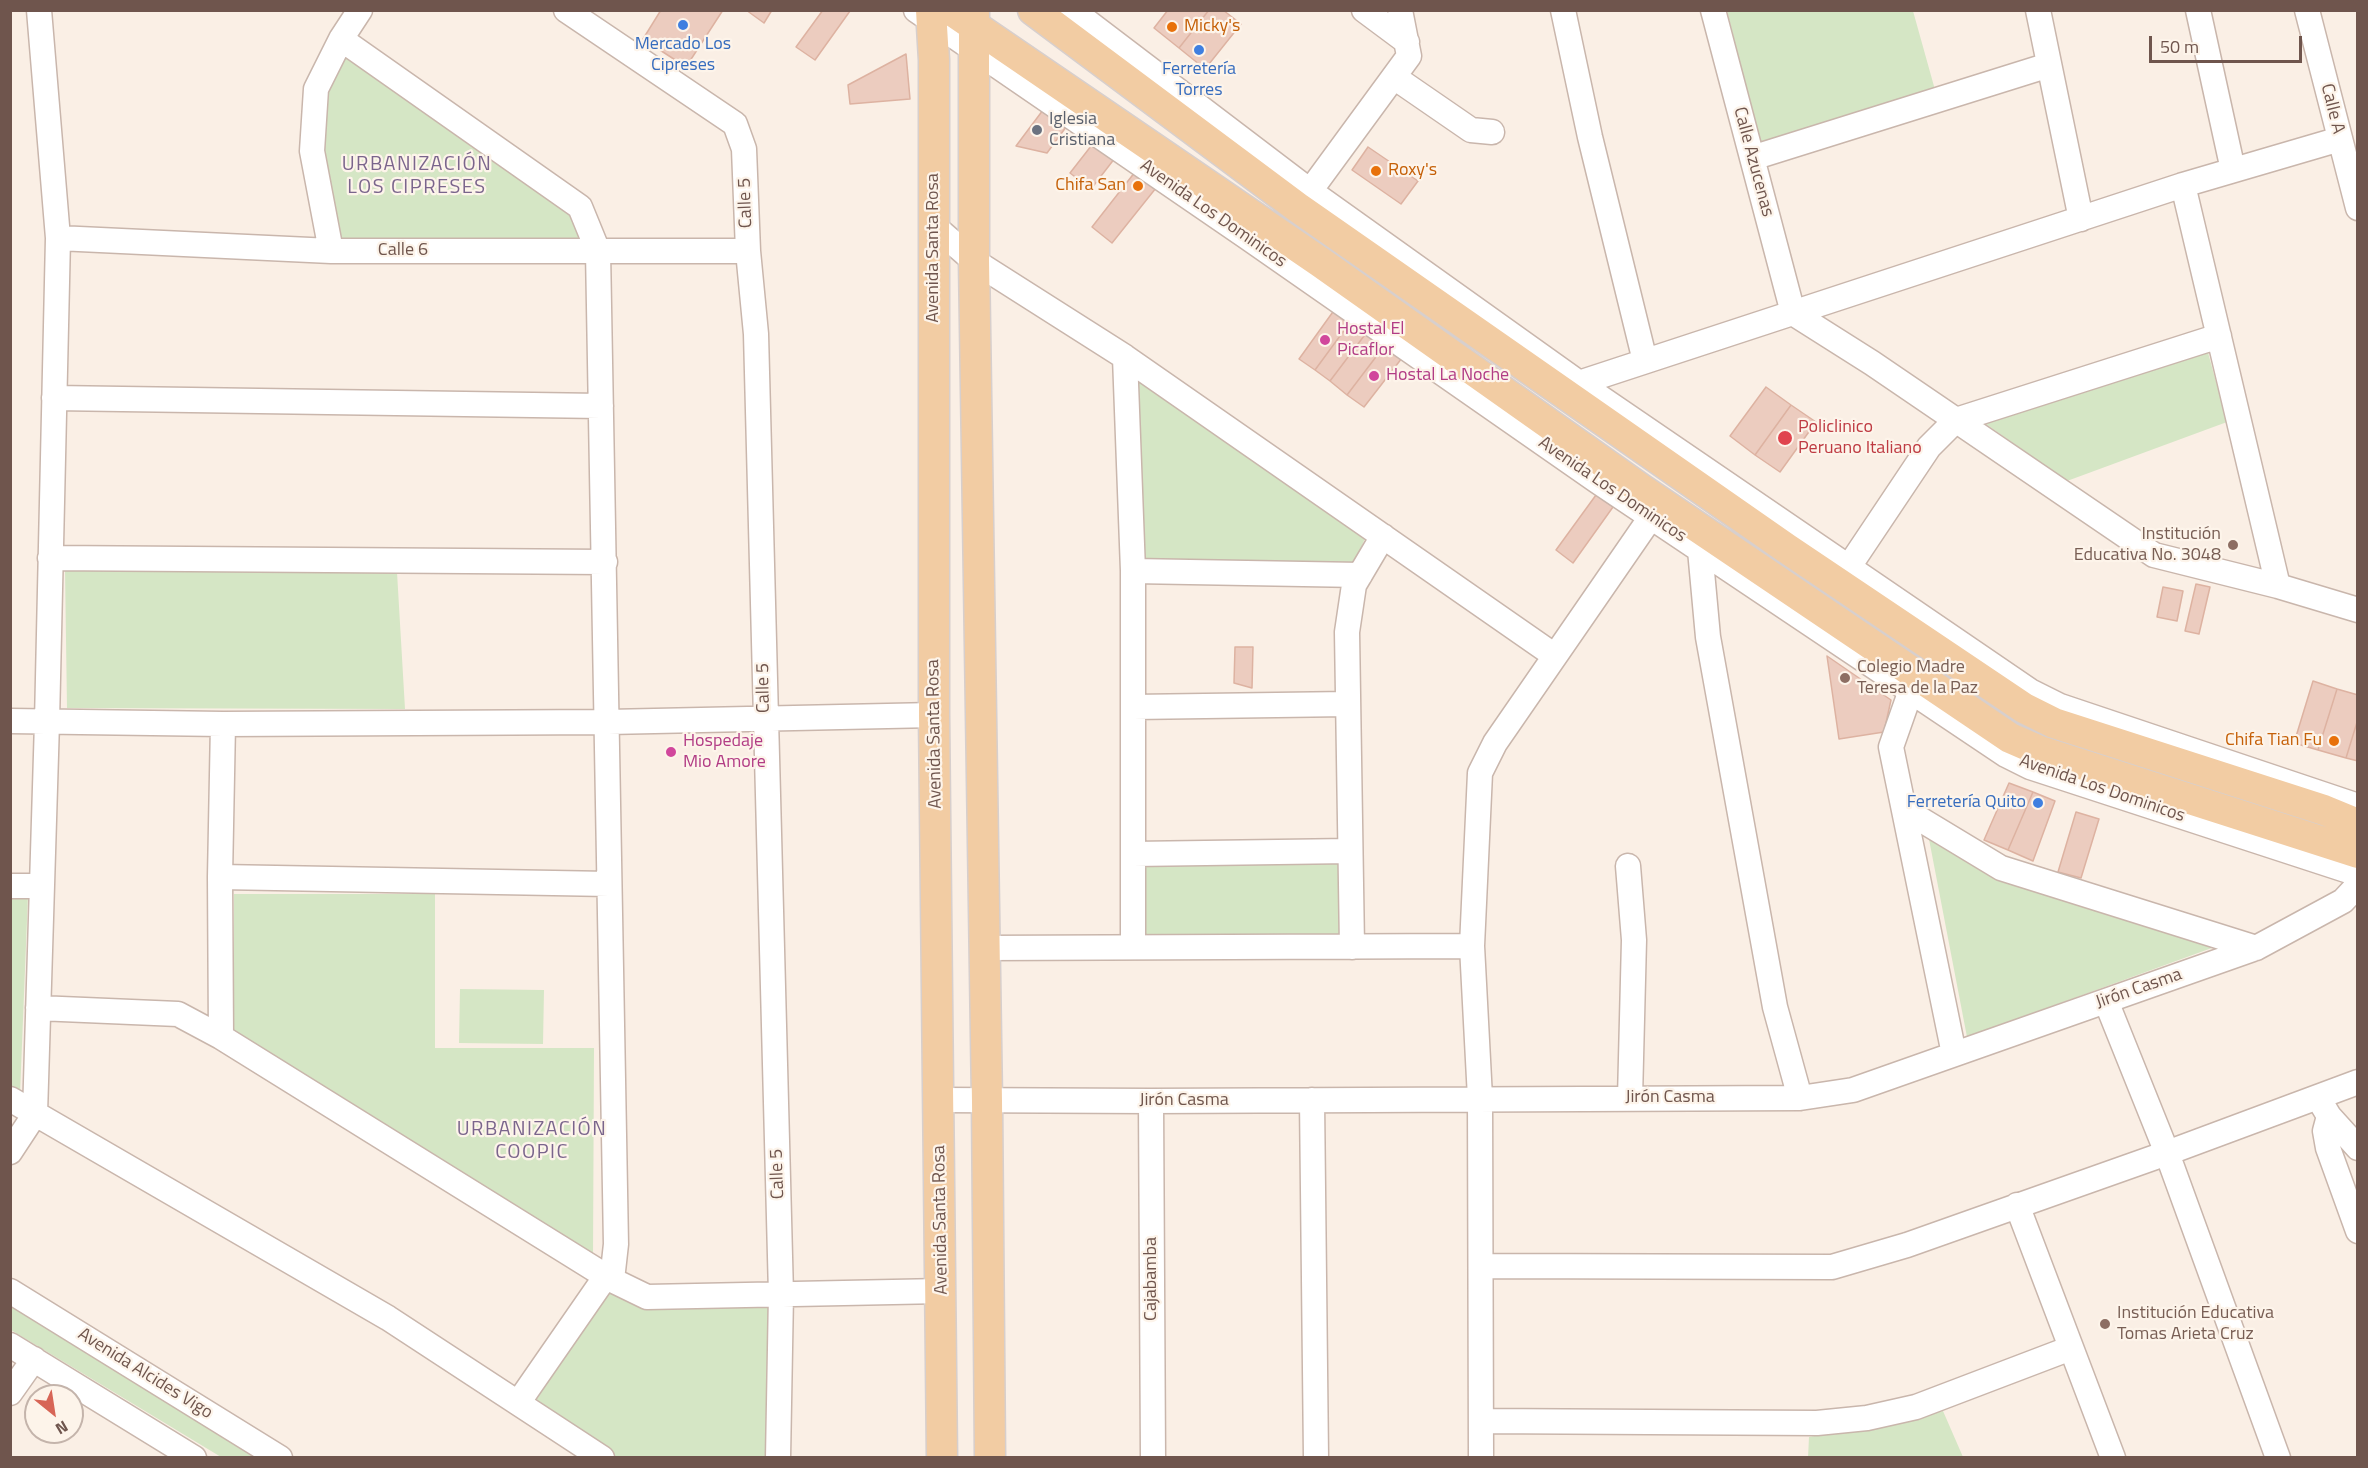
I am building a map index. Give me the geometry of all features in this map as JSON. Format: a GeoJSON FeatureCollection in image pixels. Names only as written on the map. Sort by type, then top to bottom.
{"type":"FeatureCollection","features":[{"type":"Feature","properties":{"kind":"main road"},"geometry":{"type":"LineString","coordinates":[[1033,10],[1297,207],[1786,548],[2033,714],[2054,723],[2324,810],[2358,824]]}},
{"type":"Feature","properties":{"kind":"main road"},"geometry":{"type":"LineString","coordinates":[[950,20],[974,261],[985,948],[990,1458]]}},
{"type":"Feature","properties":{"kind":"main road","name":"Avenida Santa Rosa"},"geometry":{"type":"LineString","coordinates":[[942,1458],[940,1100],[934,716],[934,60],[950,20]]}},
{"type":"Feature","properties":{"kind":"main road","name":"Avenida Los Dominicos"},"geometry":{"type":"LineString","coordinates":[[950,20],[995,38],[1320,262],[1641,489],[2010,738],[2040,751],[2358,853]]}},
{"type":"Feature","properties":{"kind":"main road"},"geometry":{"type":"LineString","coordinates":[[1597,481],[1641,489]]}},
{"type":"Feature","properties":{"kind":"main road"},"geometry":{"type":"LineString","coordinates":[[1764,510],[1786,548]]}},
{"type":"Feature","properties":{"kind":"main road"},"geometry":{"type":"LineString","coordinates":[[2288,781],[2324,810]]}},
{"type":"Feature","properties":{"kind":"main road"},"geometry":{"type":"LineString","coordinates":[[2094,787],[2141,784]]}},
{"type":"Feature","properties":{"kind":"street"},"geometry":{"type":"LineString","coordinates":[[10,1152],[35,1114],[47,722],[58,238],[39,10]]}},
{"type":"Feature","properties":{"kind":"street"},"geometry":{"type":"LineString","coordinates":[[331,251],[312,151],[316,89],[341,39],[360,10]]}},
{"type":"Feature","properties":{"kind":"street","name":"Calle 5"},"geometry":{"type":"LineString","coordinates":[[566,10],[735,124],[744,149],[748,251],[756,334],[781,1294],[778,1458]]}},
{"type":"Feature","properties":{"kind":"street"},"geometry":{"type":"LineString","coordinates":[[1072,10],[1310,191],[1579,383],[2030,691],[2051,703],[2358,806]]}},
{"type":"Feature","properties":{"kind":"street"},"geometry":{"type":"LineString","coordinates":[[1364,10],[1407,42]]}},
{"type":"Feature","properties":{"kind":"street"},"geometry":{"type":"LineString","coordinates":[[1310,191],[1409,56],[1400,10]]}},
{"type":"Feature","properties":{"kind":"street"},"geometry":{"type":"LineString","coordinates":[[1563,10],[1590,138],[1646,361]]}},
{"type":"Feature","properties":{"kind":"street","name":"Calle Azucenas"},"geometry":{"type":"LineString","coordinates":[[1713,10],[1793,313]]}},
{"type":"Feature","properties":{"kind":"street"},"geometry":{"type":"LineString","coordinates":[[2038,10],[2081,219]]}},
{"type":"Feature","properties":{"kind":"street"},"geometry":{"type":"LineString","coordinates":[[2198,10],[2233,170]]}},
{"type":"Feature","properties":{"kind":"street","name":"Calle A"},"geometry":{"type":"LineString","coordinates":[[2307,10],[2358,208]]}},
{"type":"Feature","properties":{"kind":"street","name":"Avenida Los Dominicos"},"geometry":{"type":"LineString","coordinates":[[950,20],[1247,237],[1597,481],[2006,756],[2030,767],[2358,874]]}},
{"type":"Feature","properties":{"kind":"street"},"geometry":{"type":"LineString","coordinates":[[341,39],[580,207],[598,251],[616,1244],[609,1278],[518,1403]]}},
{"type":"Feature","properties":{"kind":"street"},"geometry":{"type":"LineString","coordinates":[[1752,158],[2049,65]]}},
{"type":"Feature","properties":{"kind":"street"},"geometry":{"type":"LineString","coordinates":[[1394,77],[1471,130],[1492,132]]}},
{"type":"Feature","properties":{"kind":"street"},"geometry":{"type":"LineString","coordinates":[[1579,383],[2183,185],[2340,139]]}},
{"type":"Feature","properties":{"kind":"street"},"geometry":{"type":"LineString","coordinates":[[2183,185],[2278,586]]}},
{"type":"Feature","properties":{"kind":"street"},"geometry":{"type":"LineString","coordinates":[[934,226],[974,261],[1125,357],[1555,656]]}},
{"type":"Feature","properties":{"kind":"street","name":"Calle 6"},"geometry":{"type":"LineString","coordinates":[[58,238],[331,251],[748,251]]}},
{"type":"Feature","properties":{"kind":"street"},"geometry":{"type":"LineString","coordinates":[[1793,313],[1956,420],[2154,555],[2278,586],[2358,610]]}},
{"type":"Feature","properties":{"kind":"street"},"geometry":{"type":"LineString","coordinates":[[1848,568],[1929,447],[1956,420],[2219,336]]}},
{"type":"Feature","properties":{"kind":"street"},"geometry":{"type":"LineString","coordinates":[[1125,357],[1133,571],[1133,947]]}},
{"type":"Feature","properties":{"kind":"street"},"geometry":{"type":"LineString","coordinates":[[54,398],[601,406]]}},
{"type":"Feature","properties":{"kind":"street"},"geometry":{"type":"LineString","coordinates":[[1481,1458],[1480,1098],[1472,946],[1480,773],[1495,743],[1651,517]]}},
{"type":"Feature","properties":{"kind":"street"},"geometry":{"type":"LineString","coordinates":[[1352,946],[1347,632],[1354,585],[1383,536]]}},
{"type":"Feature","properties":{"kind":"street"},"geometry":{"type":"LineString","coordinates":[[1700,550],[1708,638],[1775,1007],[1800,1098]]}},
{"type":"Feature","properties":{"kind":"street"},"geometry":{"type":"LineString","coordinates":[[50,558],[605,562]]}},
{"type":"Feature","properties":{"kind":"street"},"geometry":{"type":"LineString","coordinates":[[1133,571],[1360,575]]}},
{"type":"Feature","properties":{"kind":"street"},"geometry":{"type":"LineString","coordinates":[[1910,693],[1891,747],[1954,1054]]}},
{"type":"Feature","properties":{"kind":"street"},"geometry":{"type":"LineString","coordinates":[[1133,707],[1348,704]]}},
{"type":"Feature","properties":{"kind":"street"},"geometry":{"type":"LineString","coordinates":[[10,722],[223,724],[608,722],[934,716]]}},
{"type":"Feature","properties":{"kind":"street"},"geometry":{"type":"LineString","coordinates":[[221,1037],[220,877],[223,724]]}},
{"type":"Feature","properties":{"kind":"street"},"geometry":{"type":"LineString","coordinates":[[1905,810],[2001,868],[2256,948]]}},
{"type":"Feature","properties":{"kind":"street"},"geometry":{"type":"LineString","coordinates":[[1133,854],[1350,851]]}},
{"type":"Feature","properties":{"kind":"street"},"geometry":{"type":"LineString","coordinates":[[1628,866],[1634,940],[1630,1098]]}},
{"type":"Feature","properties":{"kind":"street"},"geometry":{"type":"LineString","coordinates":[[220,877],[609,884]]}},
{"type":"Feature","properties":{"kind":"street","name":"Jirón Casma"},"geometry":{"type":"LineString","coordinates":[[940,1100],[1800,1098],[1853,1090],[2256,948],[2343,901],[2358,885]]}},
{"type":"Feature","properties":{"kind":"street"},"geometry":{"type":"LineString","coordinates":[[10,886],[42,886]]}},
{"type":"Feature","properties":{"kind":"street"},"geometry":{"type":"LineString","coordinates":[[985,948],[1472,946]]}},
{"type":"Feature","properties":{"kind":"street"},"geometry":{"type":"LineString","coordinates":[[2106,1001],[2167,1153],[2278,1458]]}},
{"type":"Feature","properties":{"kind":"street"},"geometry":{"type":"LineString","coordinates":[[38,1008],[178,1014],[221,1037],[609,1278],[647,1297],[942,1291]]}},
{"type":"Feature","properties":{"kind":"street"},"geometry":{"type":"LineString","coordinates":[[1481,1266],[1832,1267],[1907,1245],[2167,1153],[2324,1107],[2358,1082]]}},
{"type":"Feature","properties":{"kind":"street"},"geometry":{"type":"LineString","coordinates":[[10,1099],[388,1318],[602,1458]]}},
{"type":"Feature","properties":{"kind":"street"},"geometry":{"type":"LineString","coordinates":[[1312,1100],[1316,1458]]}},
{"type":"Feature","properties":{"kind":"street","name":"Cajabamba"},"geometry":{"type":"LineString","coordinates":[[1151,1101],[1153,1458]]}},
{"type":"Feature","properties":{"kind":"street"},"geometry":{"type":"LineString","coordinates":[[2324,1107],[2358,1148]]}},
{"type":"Feature","properties":{"kind":"street"},"geometry":{"type":"LineString","coordinates":[[2324,1107],[2328,1148],[2358,1231]]}},
{"type":"Feature","properties":{"kind":"street"},"geometry":{"type":"LineString","coordinates":[[2018,1205],[2113,1458]]}},
{"type":"Feature","properties":{"kind":"street","name":"Avenida Alcides Vigo"},"geometry":{"type":"LineString","coordinates":[[10,1291],[280,1458]]}},
{"type":"Feature","properties":{"kind":"street"},"geometry":{"type":"LineString","coordinates":[[10,1345],[194,1458]]}},
{"type":"Feature","properties":{"kind":"street"},"geometry":{"type":"LineString","coordinates":[[1481,1421],[1817,1423],[1867,1418],[1916,1407],[2071,1348]]}},
{"type":"Feature","properties":{"kind":"street"},"geometry":{"type":"LineString","coordinates":[[10,1393],[34,1359]]}},
{"type":"Feature","properties":{"kind":"green space"},"geometry":{"type":"Polygon","coordinates":[[[1727,11],[1913,11],[1937,97],[1763,153],[1727,11]]]}},
{"type":"Feature","properties":{"kind":"green space"},"geometry":{"type":"Polygon","coordinates":[[[346,51],[570,211],[580,238],[341,241],[321,149],[326,94],[346,51]]]}},
{"type":"Feature","properties":{"kind":"green space"},"geometry":{"type":"Polygon","coordinates":[[[2207,349],[2227,422],[2067,481],[1983,422],[2207,349]]]}},
{"type":"Feature","properties":{"kind":"green space"},"geometry":{"type":"Polygon","coordinates":[[[1138,378],[1365,538],[1354,566],[1141,562],[1138,378]]]}},
{"type":"Feature","properties":{"kind":"green space"},"geometry":{"type":"Polygon","coordinates":[[[65,570],[397,572],[405,709],[67,708],[65,570]]]}},
{"type":"Feature","properties":{"kind":"green space"},"geometry":{"type":"Polygon","coordinates":[[[1928,834],[2220,945],[1967,1037],[1928,834]]]}},
{"type":"Feature","properties":{"kind":"green space"},"geometry":{"type":"Polygon","coordinates":[[[1341,861],[1343,938],[1142,938],[1141,862],[1341,861]]]}},
{"type":"Feature","properties":{"kind":"green space"},"geometry":{"type":"Polygon","coordinates":[[[234,894],[435,894],[435,1048],[594,1048],[593,1257],[234,1035],[234,894]]]}},
{"type":"Feature","properties":{"kind":"green space"},"geometry":{"type":"Polygon","coordinates":[[[28,895],[20,1094],[11,1088],[11,896],[28,895]]]}},
{"type":"Feature","properties":{"kind":"green space"},"geometry":{"type":"Polygon","coordinates":[[[460,989],[544,990],[543,1044],[459,1043],[460,989]]]}},
{"type":"Feature","properties":{"kind":"green space"},"geometry":{"type":"Polygon","coordinates":[[[609,1284],[769,1299],[771,1457],[610,1457],[527,1402],[609,1284]]]}},
{"type":"Feature","properties":{"kind":"green space"},"geometry":{"type":"Polygon","coordinates":[[[10,1306],[261,1457],[221,1457],[11,1330],[10,1306]]]}},
{"type":"Feature","properties":{"kind":"green space"},"geometry":{"type":"Polygon","coordinates":[[[1943,1411],[1963,1457],[1808,1458],[1809,1437],[1943,1411]]]}},
{"type":"Feature","properties":{"kind":"building","name":"Mercado Los Cipreses"},"geometry":{"type":"Polygon","coordinates":[[[661,10],[723,10],[686,67],[643,39],[661,10]]]}},
{"type":"Feature","properties":{"kind":"building"},"geometry":{"type":"Polygon","coordinates":[[[746,10],[772,10],[764,23],[746,10]]]}},
{"type":"Feature","properties":{"kind":"building"},"geometry":{"type":"Polygon","coordinates":[[[823,10],[850,11],[815,60],[796,47],[823,10]]]}},
{"type":"Feature","properties":{"kind":"building"},"geometry":{"type":"Polygon","coordinates":[[[1168,10],[1209,10],[1179,48],[1154,28],[1168,10]]]}},
{"type":"Feature","properties":{"kind":"building"},"geometry":{"type":"Polygon","coordinates":[[[1209,10],[1223,10],[1241,24],[1205,69],[1179,48],[1209,10]]]}},
{"type":"Feature","properties":{"kind":"building"},"geometry":{"type":"Polygon","coordinates":[[[906,54],[910,99],[850,104],[848,85],[906,54]]]}},
{"type":"Feature","properties":{"kind":"building"},"geometry":{"type":"Polygon","coordinates":[[[1046,106],[1069,123],[1047,153],[1016,146],[1046,106]]]}},
{"type":"Feature","properties":{"kind":"building"},"geometry":{"type":"Polygon","coordinates":[[[1095,141],[1115,158],[1091,189],[1070,173],[1095,141]]]}},
{"type":"Feature","properties":{"kind":"building"},"geometry":{"type":"Polygon","coordinates":[[[1368,147],[1418,181],[1401,204],[1352,170],[1368,147]]]}},
{"type":"Feature","properties":{"kind":"building"},"geometry":{"type":"Polygon","coordinates":[[[1135,172],[1156,188],[1112,243],[1092,227],[1135,172]]]}},
{"type":"Feature","properties":{"kind":"building","name":"Hostal El Picaflor"},"geometry":{"type":"Polygon","coordinates":[[[1335,309],[1351,321],[1315,370],[1299,359],[1335,309]]]}},
{"type":"Feature","properties":{"kind":"building"},"geometry":{"type":"Polygon","coordinates":[[[1351,321],[1367,332],[1330,381],[1315,370],[1351,321]]]}},
{"type":"Feature","properties":{"kind":"building"},"geometry":{"type":"Polygon","coordinates":[[[1367,332],[1385,345],[1347,395],[1330,381],[1367,332]]]}},
{"type":"Feature","properties":{"kind":"building","name":"Hostal La Noche"},"geometry":{"type":"Polygon","coordinates":[[[1385,345],[1402,358],[1364,407],[1347,395],[1385,345]]]}},
{"type":"Feature","properties":{"kind":"building"},"geometry":{"type":"Polygon","coordinates":[[[1766,387],[1791,405],[1755,455],[1730,436],[1766,387]]]}},
{"type":"Feature","properties":{"kind":"building","name":"Policlinico Peruano Italiano"},"geometry":{"type":"Polygon","coordinates":[[[1791,405],[1816,422],[1780,472],[1755,455],[1791,405]]]}},
{"type":"Feature","properties":{"kind":"building"},"geometry":{"type":"Polygon","coordinates":[[[1596,495],[1613,507],[1573,563],[1556,550],[1596,495]]]}},
{"type":"Feature","properties":{"kind":"building"},"geometry":{"type":"Polygon","coordinates":[[[2196,584],[2210,587],[2199,634],[2185,631],[2196,584]]]}},
{"type":"Feature","properties":{"kind":"building"},"geometry":{"type":"Polygon","coordinates":[[[2163,587],[2183,591],[2177,621],[2157,617],[2163,587]]]}},
{"type":"Feature","properties":{"kind":"building"},"geometry":{"type":"Polygon","coordinates":[[[1235,647],[1253,647],[1252,688],[1234,683],[1235,647]]]}},
{"type":"Feature","properties":{"kind":"building","name":"Colegio Madre Teresa de la Paz"},"geometry":{"type":"Polygon","coordinates":[[[1827,656],[1891,700],[1884,732],[1839,739],[1827,656]]]}},
{"type":"Feature","properties":{"kind":"building"},"geometry":{"type":"Polygon","coordinates":[[[2313,681],[2337,689],[2318,750],[2294,743],[2313,681]]]}},
{"type":"Feature","properties":{"kind":"building"},"geometry":{"type":"Polygon","coordinates":[[[2337,689],[2358,695],[2358,719],[2346,758],[2318,750],[2337,689]]]}},
{"type":"Feature","properties":{"kind":"building"},"geometry":{"type":"Polygon","coordinates":[[[2358,719],[2358,761],[2346,758],[2358,719]]]}},
{"type":"Feature","properties":{"kind":"building"},"geometry":{"type":"Polygon","coordinates":[[[2009,783],[2033,792],[2008,850],[1984,840],[2009,783]]]}},
{"type":"Feature","properties":{"kind":"building"},"geometry":{"type":"Polygon","coordinates":[[[2033,792],[2055,801],[2033,861],[2008,850],[2033,792]]]}},
{"type":"Feature","properties":{"kind":"building"},"geometry":{"type":"Polygon","coordinates":[[[2076,812],[2099,819],[2081,878],[2058,872],[2076,812]]]}},
{"type":"Feature","properties":{"kind":"place","name":"Mercado Los Cipreses"},"geometry":{"type":"Point","coordinates":[683,25]}},
{"type":"Feature","properties":{"kind":"place","name":"Micky's"},"geometry":{"type":"Point","coordinates":[1172,27]}},
{"type":"Feature","properties":{"kind":"place","name":"Ferretería Torres"},"geometry":{"type":"Point","coordinates":[1199,50]}},
{"type":"Feature","properties":{"kind":"place","name":"Iglesia Cristiana"},"geometry":{"type":"Point","coordinates":[1037,130]}},
{"type":"Feature","properties":{"kind":"place","name":"Roxy's"},"geometry":{"type":"Point","coordinates":[1376,171]}},
{"type":"Feature","properties":{"kind":"place","name":"Chifa San"},"geometry":{"type":"Point","coordinates":[1138,186]}},
{"type":"Feature","properties":{"kind":"place","name":"Hostal El Picaflor"},"geometry":{"type":"Point","coordinates":[1325,340]}},
{"type":"Feature","properties":{"kind":"place","name":"Hostal La Noche"},"geometry":{"type":"Point","coordinates":[1374,376]}},
{"type":"Feature","properties":{"kind":"place","name":"Policlinico Peruano Italiano"},"geometry":{"type":"Point","coordinates":[1785,438]}},
{"type":"Feature","properties":{"kind":"place","name":"Institución Educativa No. 3048"},"geometry":{"type":"Point","coordinates":[2233,545]}},
{"type":"Feature","properties":{"kind":"place","name":"Colegio Madre Teresa de la Paz"},"geometry":{"type":"Point","coordinates":[1845,678]}},
{"type":"Feature","properties":{"kind":"place","name":"Chifa Tian Fu"},"geometry":{"type":"Point","coordinates":[2334,741]}},
{"type":"Feature","properties":{"kind":"place","name":"Hospedaje Mio Amore"},"geometry":{"type":"Point","coordinates":[671,752]}},
{"type":"Feature","properties":{"kind":"place","name":"Ferretería Quito"},"geometry":{"type":"Point","coordinates":[2038,803]}},
{"type":"Feature","properties":{"kind":"place","name":"Institución Educativa Tomas Arieta Cruz"},"geometry":{"type":"Point","coordinates":[2105,1324]}},
{"type":"Feature","properties":{"kind":"district","name":"URBANIZACIÓN LOS CIPRESES"},"geometry":{"type":"Point","coordinates":[417,176]}},
{"type":"Feature","properties":{"kind":"district","name":"URBANIZACIÓN COOPIC"},"geometry":{"type":"Point","coordinates":[532,1142]}}]}
